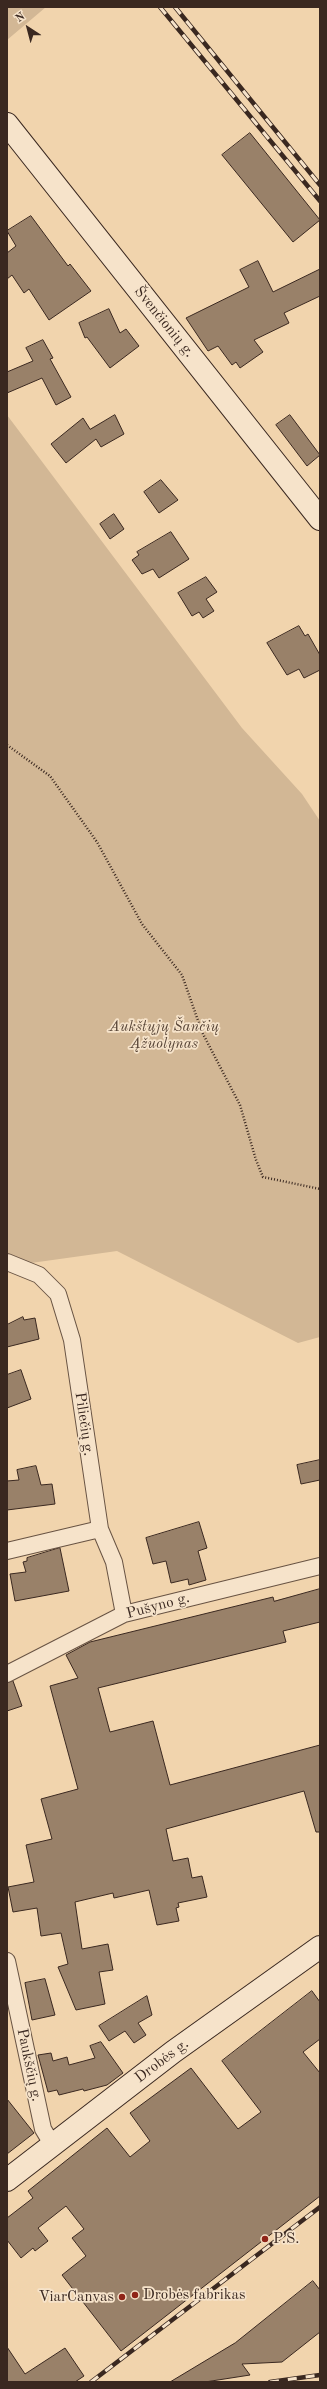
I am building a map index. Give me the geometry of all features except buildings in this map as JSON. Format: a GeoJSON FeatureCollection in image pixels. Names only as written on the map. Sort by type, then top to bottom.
{"type":"FeatureCollection","features":[{"type":"Feature","properties":{"kind":"street","name":"Švenčionių g."},"geometry":{"type":"LineString","coordinates":[[7,124],[320,519]]}},
{"type":"Feature","properties":{"kind":"street","name":"Piliečių g."},"geometry":{"type":"LineString","coordinates":[[7,1262],[39,1275],[58,1294],[72,1340],[100,1529],[114,1562],[124,1614]]}},
{"type":"Feature","properties":{"kind":"street"},"geometry":{"type":"LineString","coordinates":[[7,1551],[100,1529]]}},
{"type":"Feature","properties":{"kind":"street","name":"Pušyno g."},"geometry":{"type":"LineString","coordinates":[[7,1674],[124,1614],[320,1566]]}},
{"type":"Feature","properties":{"kind":"street","name":"Drobės g."},"geometry":{"type":"LineString","coordinates":[[7,2180],[173,2052],[320,1946]]}},
{"type":"Feature","properties":{"kind":"street","name":"Paukščių g."},"geometry":{"type":"LineString","coordinates":[[7,1961],[43,2129],[52,2144]]}},
{"type":"Feature","properties":{"kind":"path"},"geometry":{"type":"LineString","coordinates":[[7,745],[50,776],[97,842],[142,924],[182,975],[202,1032],[240,1105],[263,1177],[320,1189]]}},
{"type":"Feature","properties":{"kind":"green space"},"geometry":{"type":"Polygon","coordinates":[[[7,7],[46,7],[7,40],[7,7]]]}},
{"type":"Feature","properties":{"kind":"green space","name":"Aukštųjų Šančių Ąžuolynas"},"geometry":{"type":"Polygon","coordinates":[[[7,415],[242,728],[302,794],[320,821],[320,1337],[298,1343],[117,1251],[31,1263],[7,1253],[7,415]]]}},
{"type":"Feature","properties":{"kind":"railway"},"geometry":{"type":"LineString","coordinates":[[160,7],[320,201]]}},
{"type":"Feature","properties":{"kind":"railway"},"geometry":{"type":"LineString","coordinates":[[175,7],[320,185]]}},
{"type":"Feature","properties":{"kind":"railway"},"geometry":{"type":"LineString","coordinates":[[91,2382],[320,2207]]}},
{"type":"Feature","properties":{"kind":"railway"},"geometry":{"type":"LineString","coordinates":[[270,2382],[320,2375]]}},
{"type":"Feature","properties":{"kind":"place","name":"P.S."},"geometry":{"type":"Point","coordinates":[265,2239]}},
{"type":"Feature","properties":{"kind":"place","name":"Drobės fabrikas"},"geometry":{"type":"Point","coordinates":[135,2295]}},
{"type":"Feature","properties":{"kind":"place","name":"ViarCanvas"},"geometry":{"type":"Point","coordinates":[122,2297]}}]}
